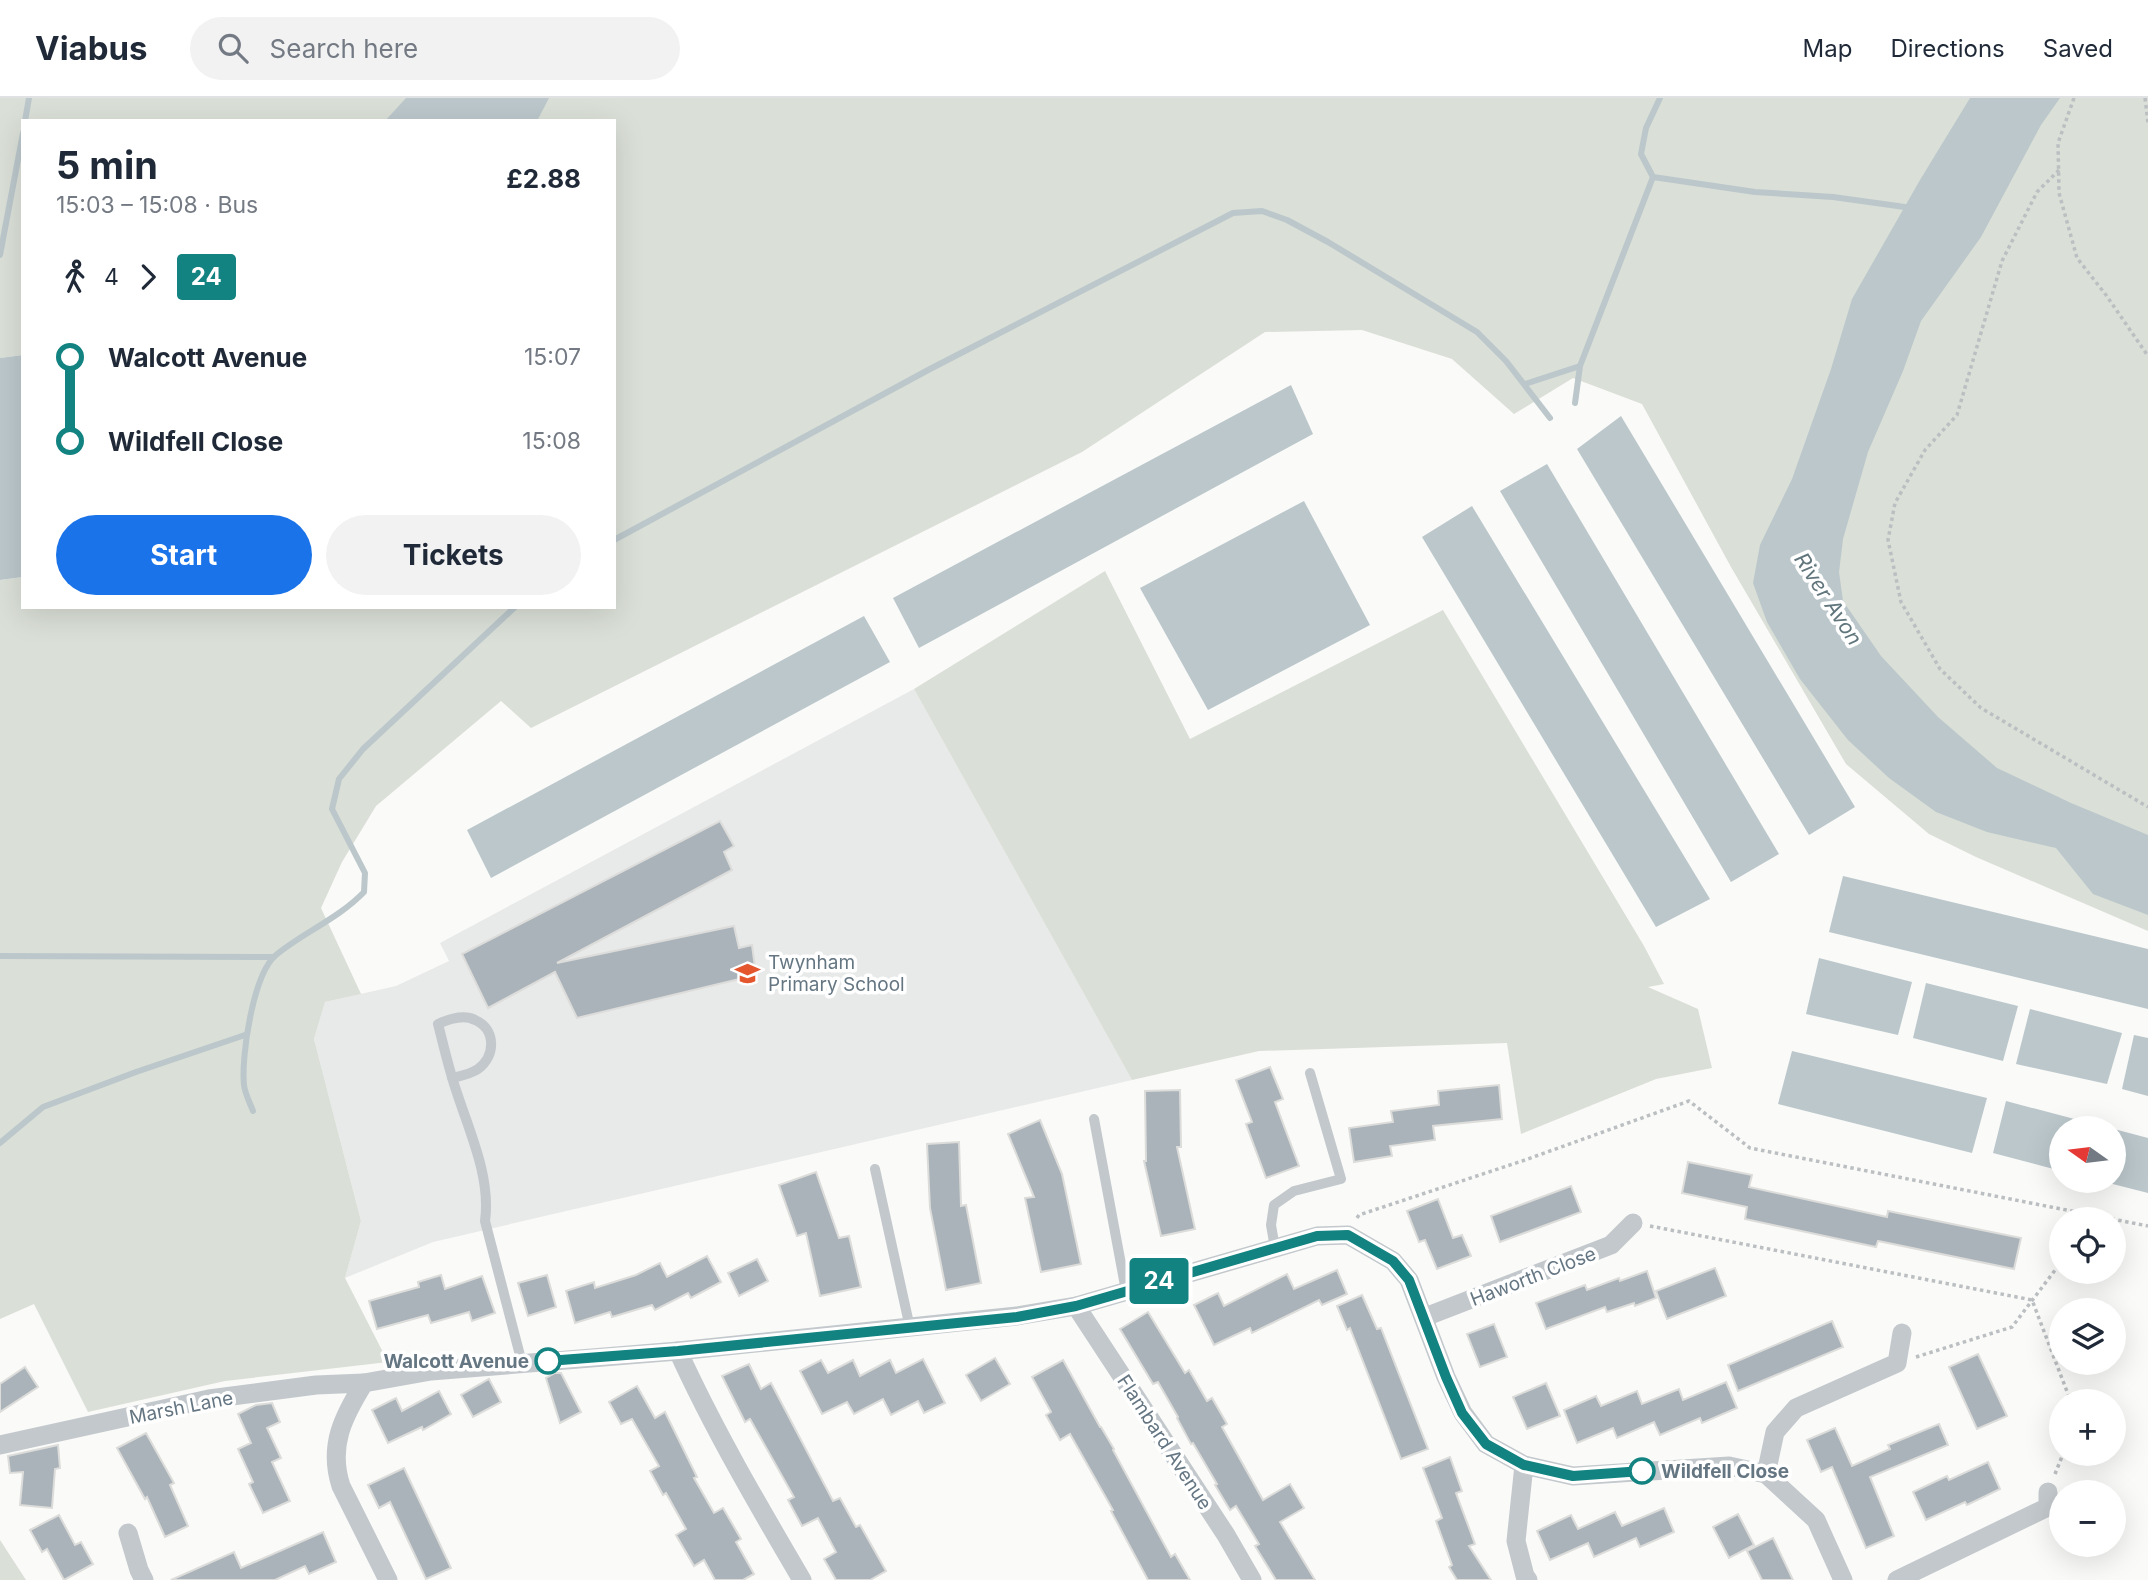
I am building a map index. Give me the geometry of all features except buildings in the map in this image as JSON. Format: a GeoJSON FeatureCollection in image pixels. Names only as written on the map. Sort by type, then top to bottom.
{"type":"FeatureCollection","features":[{"type":"Feature","properties":{"kind":"street","name":"Haworth Close"},"geometry":{"type":"LineString","coordinates":[[1425,1317],[1611,1245],[1633,1223]]}},
{"type":"Feature","properties":{"kind":"street","name":"Marsh Lane"},"geometry":{"type":"LineString","coordinates":[[0,1445],[209,1399],[316,1385],[364,1383],[431,1371],[678,1351],[1017,1317],[1076,1306],[1317,1236],[1348,1235]]}},
{"type":"Feature","properties":{"kind":"street"},"geometry":{"type":"LineString","coordinates":[[1348,1235],[1393,1261],[1409,1280],[1462,1413],[1486,1444],[1524,1465],[1573,1476],[1729,1466],[1766,1474],[1816,1520],[1843,1580]]}},
{"type":"Feature","properties":{"kind":"street","name":"Flambard Avenue"},"geometry":{"type":"LineString","coordinates":[[1076,1306],[1226,1535],[1252,1580]]}},
{"type":"Feature","properties":{"kind":"street"},"geometry":{"type":"LineString","coordinates":[[1766,1474],[1775,1432],[1796,1408],[1898,1363],[1902,1333]]}},
{"type":"Feature","properties":{"kind":"street"},"geometry":{"type":"LineString","coordinates":[[678,1351],[695,1390],[802,1580]]}},
{"type":"Feature","properties":{"kind":"street"},"geometry":{"type":"LineString","coordinates":[[364,1383],[344,1415],[336,1459],[337,1472],[341,1486],[388,1580]]}},
{"type":"Feature","properties":{"kind":"street"},"geometry":{"type":"LineString","coordinates":[[1524,1465],[1516,1541],[1528,1580]]}},
{"type":"Feature","properties":{"kind":"street"},"geometry":{"type":"LineString","coordinates":[[1897,1580],[2048,1507],[2048,1492]]}},
{"type":"Feature","properties":{"kind":"street"},"geometry":{"type":"LineString","coordinates":[[128,1533],[144,1580]]}},
{"type":"Feature","properties":{"kind":"lane"},"geometry":{"type":"LineString","coordinates":[[452,1078],[475,1071],[483,1065],[491,1050],[492,1038],[486,1028],[476,1020],[458,1018],[438,1024],[452,1078],[482,1174],[488,1202],[485,1221],[522,1363]]}},
{"type":"Feature","properties":{"kind":"lane"},"geometry":{"type":"LineString","coordinates":[[1275,1248],[1271,1225],[1274,1205],[1294,1191],[1341,1179],[1310,1073]]}},
{"type":"Feature","properties":{"kind":"lane"},"geometry":{"type":"LineString","coordinates":[[1094,1119],[1126,1290]]}},
{"type":"Feature","properties":{"kind":"lane"},"geometry":{"type":"LineString","coordinates":[[875,1169],[910,1329]]}},
{"type":"Feature","properties":{"kind":"path"},"geometry":{"type":"LineString","coordinates":[[2074,98],[2058,143],[2059,193],[2077,258],[2148,356]]}},
{"type":"Feature","properties":{"kind":"path"},"geometry":{"type":"LineString","coordinates":[[2146,98],[2148,123]]}},
{"type":"Feature","properties":{"kind":"path"},"geometry":{"type":"LineString","coordinates":[[2059,170],[2037,192],[2002,261],[1957,415],[1925,450],[1895,503],[1888,540],[1901,602],[1940,669],[1981,708],[2148,807]]}},
{"type":"Feature","properties":{"kind":"path"},"geometry":{"type":"LineString","coordinates":[[1348,1235],[1359,1215],[1525,1160],[1689,1101],[1750,1148],[2049,1209]]}},
{"type":"Feature","properties":{"kind":"path"},"geometry":{"type":"LineString","coordinates":[[1633,1223],[2032,1300]]}},
{"type":"Feature","properties":{"kind":"path"},"geometry":{"type":"LineString","coordinates":[[2126,1223],[2148,1226]]}},
{"type":"Feature","properties":{"kind":"path"},"geometry":{"type":"LineString","coordinates":[[1898,1363],[2011,1327],[2049,1278]]}},
{"type":"Feature","properties":{"kind":"path"},"geometry":{"type":"LineString","coordinates":[[2032,1300],[2066,1389]]}},
{"type":"Feature","properties":{"kind":"shaded area"},"geometry":{"type":"Polygon","coordinates":[[[0,98],[2148,98],[2148,931],[1929,834],[1846,764],[1731,567],[1642,404],[1573,378],[1514,414],[1452,359],[1362,330],[1265,332],[1082,452],[531,728],[501,701],[376,806],[342,862],[321,908],[361,994],[325,1002],[314,1039],[361,1221],[345,1278],[388,1362],[225,1381],[88,1412],[34,1304],[0,1319],[0,580],[21,577],[21,609],[616,609],[616,119],[21,119],[21,355],[0,358],[0,98]]]}},
{"type":"Feature","properties":{"kind":"shaded area"},"geometry":{"type":"Polygon","coordinates":[[[1105,571],[1190,739],[1443,610],[1644,946],[1664,984],[1648,987],[1698,1009],[1712,1068],[1656,1079],[1521,1134],[1507,1043],[1259,1051],[1132,1080],[914,689],[1105,571]]]}},
{"type":"Feature","properties":{"kind":"shaded area","name":"Twynham Primary School"},"geometry":{"type":"Polygon","coordinates":[[[914,689],[1132,1080],[433,1242],[345,1278],[361,1221],[314,1039],[325,1002],[396,986],[449,961],[440,943],[914,689]]]}},
{"type":"Feature","properties":{"kind":"shaded area"},"geometry":{"type":"Polygon","coordinates":[[[0,1540],[26,1580],[0,1580],[0,1540]]]}},
{"type":"Feature","properties":{"kind":"water"},"geometry":{"type":"Polygon","coordinates":[[[406,98],[549,98],[538,119],[387,119],[406,98]]]}},
{"type":"Feature","properties":{"kind":"water","name":"River Avon"},"geometry":{"type":"Polygon","coordinates":[[[1970,98],[2060,98],[2041,125],[1981,237],[1921,321],[1868,452],[1843,539],[1839,572],[1843,601],[1881,656],[1938,717],[1997,768],[2148,835],[2148,915],[2093,894],[2056,848],[1987,832],[1936,812],[1889,778],[1848,740],[1800,679],[1767,622],[1753,583],[1760,545],[1792,479],[1831,369],[1852,299],[1970,98]]]}},
{"type":"Feature","properties":{"kind":"water"},"geometry":{"type":"Polygon","coordinates":[[[21,355],[21,577],[0,580],[0,358],[21,355]]]}},
{"type":"Feature","properties":{"kind":"water"},"geometry":{"type":"Polygon","coordinates":[[[1291,385],[1313,434],[919,648],[893,598],[1291,385]]]}},
{"type":"Feature","properties":{"kind":"water"},"geometry":{"type":"Polygon","coordinates":[[[1621,416],[1855,807],[1809,835],[1577,449],[1621,416]]]}},
{"type":"Feature","properties":{"kind":"water"},"geometry":{"type":"Polygon","coordinates":[[[1547,464],[1779,854],[1731,882],[1500,491],[1547,464]]]}},
{"type":"Feature","properties":{"kind":"water"},"geometry":{"type":"Polygon","coordinates":[[[1304,501],[1370,625],[1208,710],[1140,588],[1304,501]]]}},
{"type":"Feature","properties":{"kind":"water"},"geometry":{"type":"Polygon","coordinates":[[[1472,506],[1710,899],[1656,927],[1422,537],[1472,506]]]}},
{"type":"Feature","properties":{"kind":"water"},"geometry":{"type":"Polygon","coordinates":[[[864,616],[890,662],[491,878],[467,830],[864,616]]]}},
{"type":"Feature","properties":{"kind":"water"},"geometry":{"type":"Polygon","coordinates":[[[1843,876],[2148,949],[2148,1009],[1829,932],[1843,876]]]}},
{"type":"Feature","properties":{"kind":"water"},"geometry":{"type":"Polygon","coordinates":[[[1819,958],[1912,982],[1898,1035],[1806,1014],[1819,958]]]}},
{"type":"Feature","properties":{"kind":"water"},"geometry":{"type":"Polygon","coordinates":[[[1926,983],[2018,1006],[2003,1061],[1913,1038],[1926,983]]]}},
{"type":"Feature","properties":{"kind":"water"},"geometry":{"type":"Polygon","coordinates":[[[2030,1009],[2122,1033],[2107,1084],[2016,1064],[2030,1009]]]}},
{"type":"Feature","properties":{"kind":"water"},"geometry":{"type":"Polygon","coordinates":[[[2134,1035],[2148,1038],[2148,1096],[2122,1089],[2134,1035]]]}},
{"type":"Feature","properties":{"kind":"water"},"geometry":{"type":"Polygon","coordinates":[[[1792,1051],[1987,1098],[1972,1153],[1778,1104],[1792,1051]]]}},
{"type":"Feature","properties":{"kind":"water"},"geometry":{"type":"Polygon","coordinates":[[[2006,1101],[2063,1116],[2049,1116],[2049,1168],[1993,1153],[2006,1101]]]}},
{"type":"Feature","properties":{"kind":"water"},"geometry":{"type":"Polygon","coordinates":[[[2126,1132],[2148,1138],[2148,1193],[2126,1187],[2126,1132]]]}},
{"type":"Feature","properties":{"kind":"waterway"},"geometry":{"type":"LineString","coordinates":[[25,119],[29,98]]}},
{"type":"Feature","properties":{"kind":"waterway"},"geometry":{"type":"LineString","coordinates":[[1653,177],[1641,154],[1646,128],[1660,98]]}},
{"type":"Feature","properties":{"kind":"waterway"},"geometry":{"type":"LineString","coordinates":[[0,255],[21,144]]}},
{"type":"Feature","properties":{"kind":"waterway"},"geometry":{"type":"LineString","coordinates":[[1653,177],[1755,192],[1833,197],[1912,208]]}},
{"type":"Feature","properties":{"kind":"waterway"},"geometry":{"type":"LineString","coordinates":[[1575,403],[1580,366],[1653,177]]}},
{"type":"Feature","properties":{"kind":"waterway"},"geometry":{"type":"LineString","coordinates":[[616,539],[930,369],[1233,213],[1262,211],[1287,220],[1477,332],[1506,361],[1550,418]]}},
{"type":"Feature","properties":{"kind":"waterway"},"geometry":{"type":"LineString","coordinates":[[1525,384],[1580,366]]}},
{"type":"Feature","properties":{"kind":"waterway"},"geometry":{"type":"LineString","coordinates":[[253,1111],[244,1085],[244,1056],[255,997],[268,965],[276,955],[343,910],[364,892],[365,873],[332,809],[339,779],[363,749],[513,609]]}},
{"type":"Feature","properties":{"kind":"waterway"},"geometry":{"type":"LineString","coordinates":[[0,956],[273,957]]}},
{"type":"Feature","properties":{"kind":"waterway"},"geometry":{"type":"LineString","coordinates":[[0,1143],[43,1107],[245,1035]]}},
{"type":"Feature","properties":{"kind":"bus line","name":"24"},"geometry":{"type":"LineString","coordinates":[[548,1361],[678,1351],[1017,1317],[1076,1306],[1317,1236],[1348,1235],[1393,1261],[1409,1280],[1462,1413],[1486,1444],[1524,1465],[1573,1476],[1642,1471]]}},
{"type":"Feature","properties":{"kind":"place","name":"Twynham Primary School"},"geometry":{"type":"Point","coordinates":[748,973]}},
{"type":"Feature","properties":{"kind":"place","name":"Walcott Avenue"},"geometry":{"type":"Point","coordinates":[548,1361]}},
{"type":"Feature","properties":{"kind":"place","name":"Wildfell Close"},"geometry":{"type":"Point","coordinates":[1642,1471]}}]}
